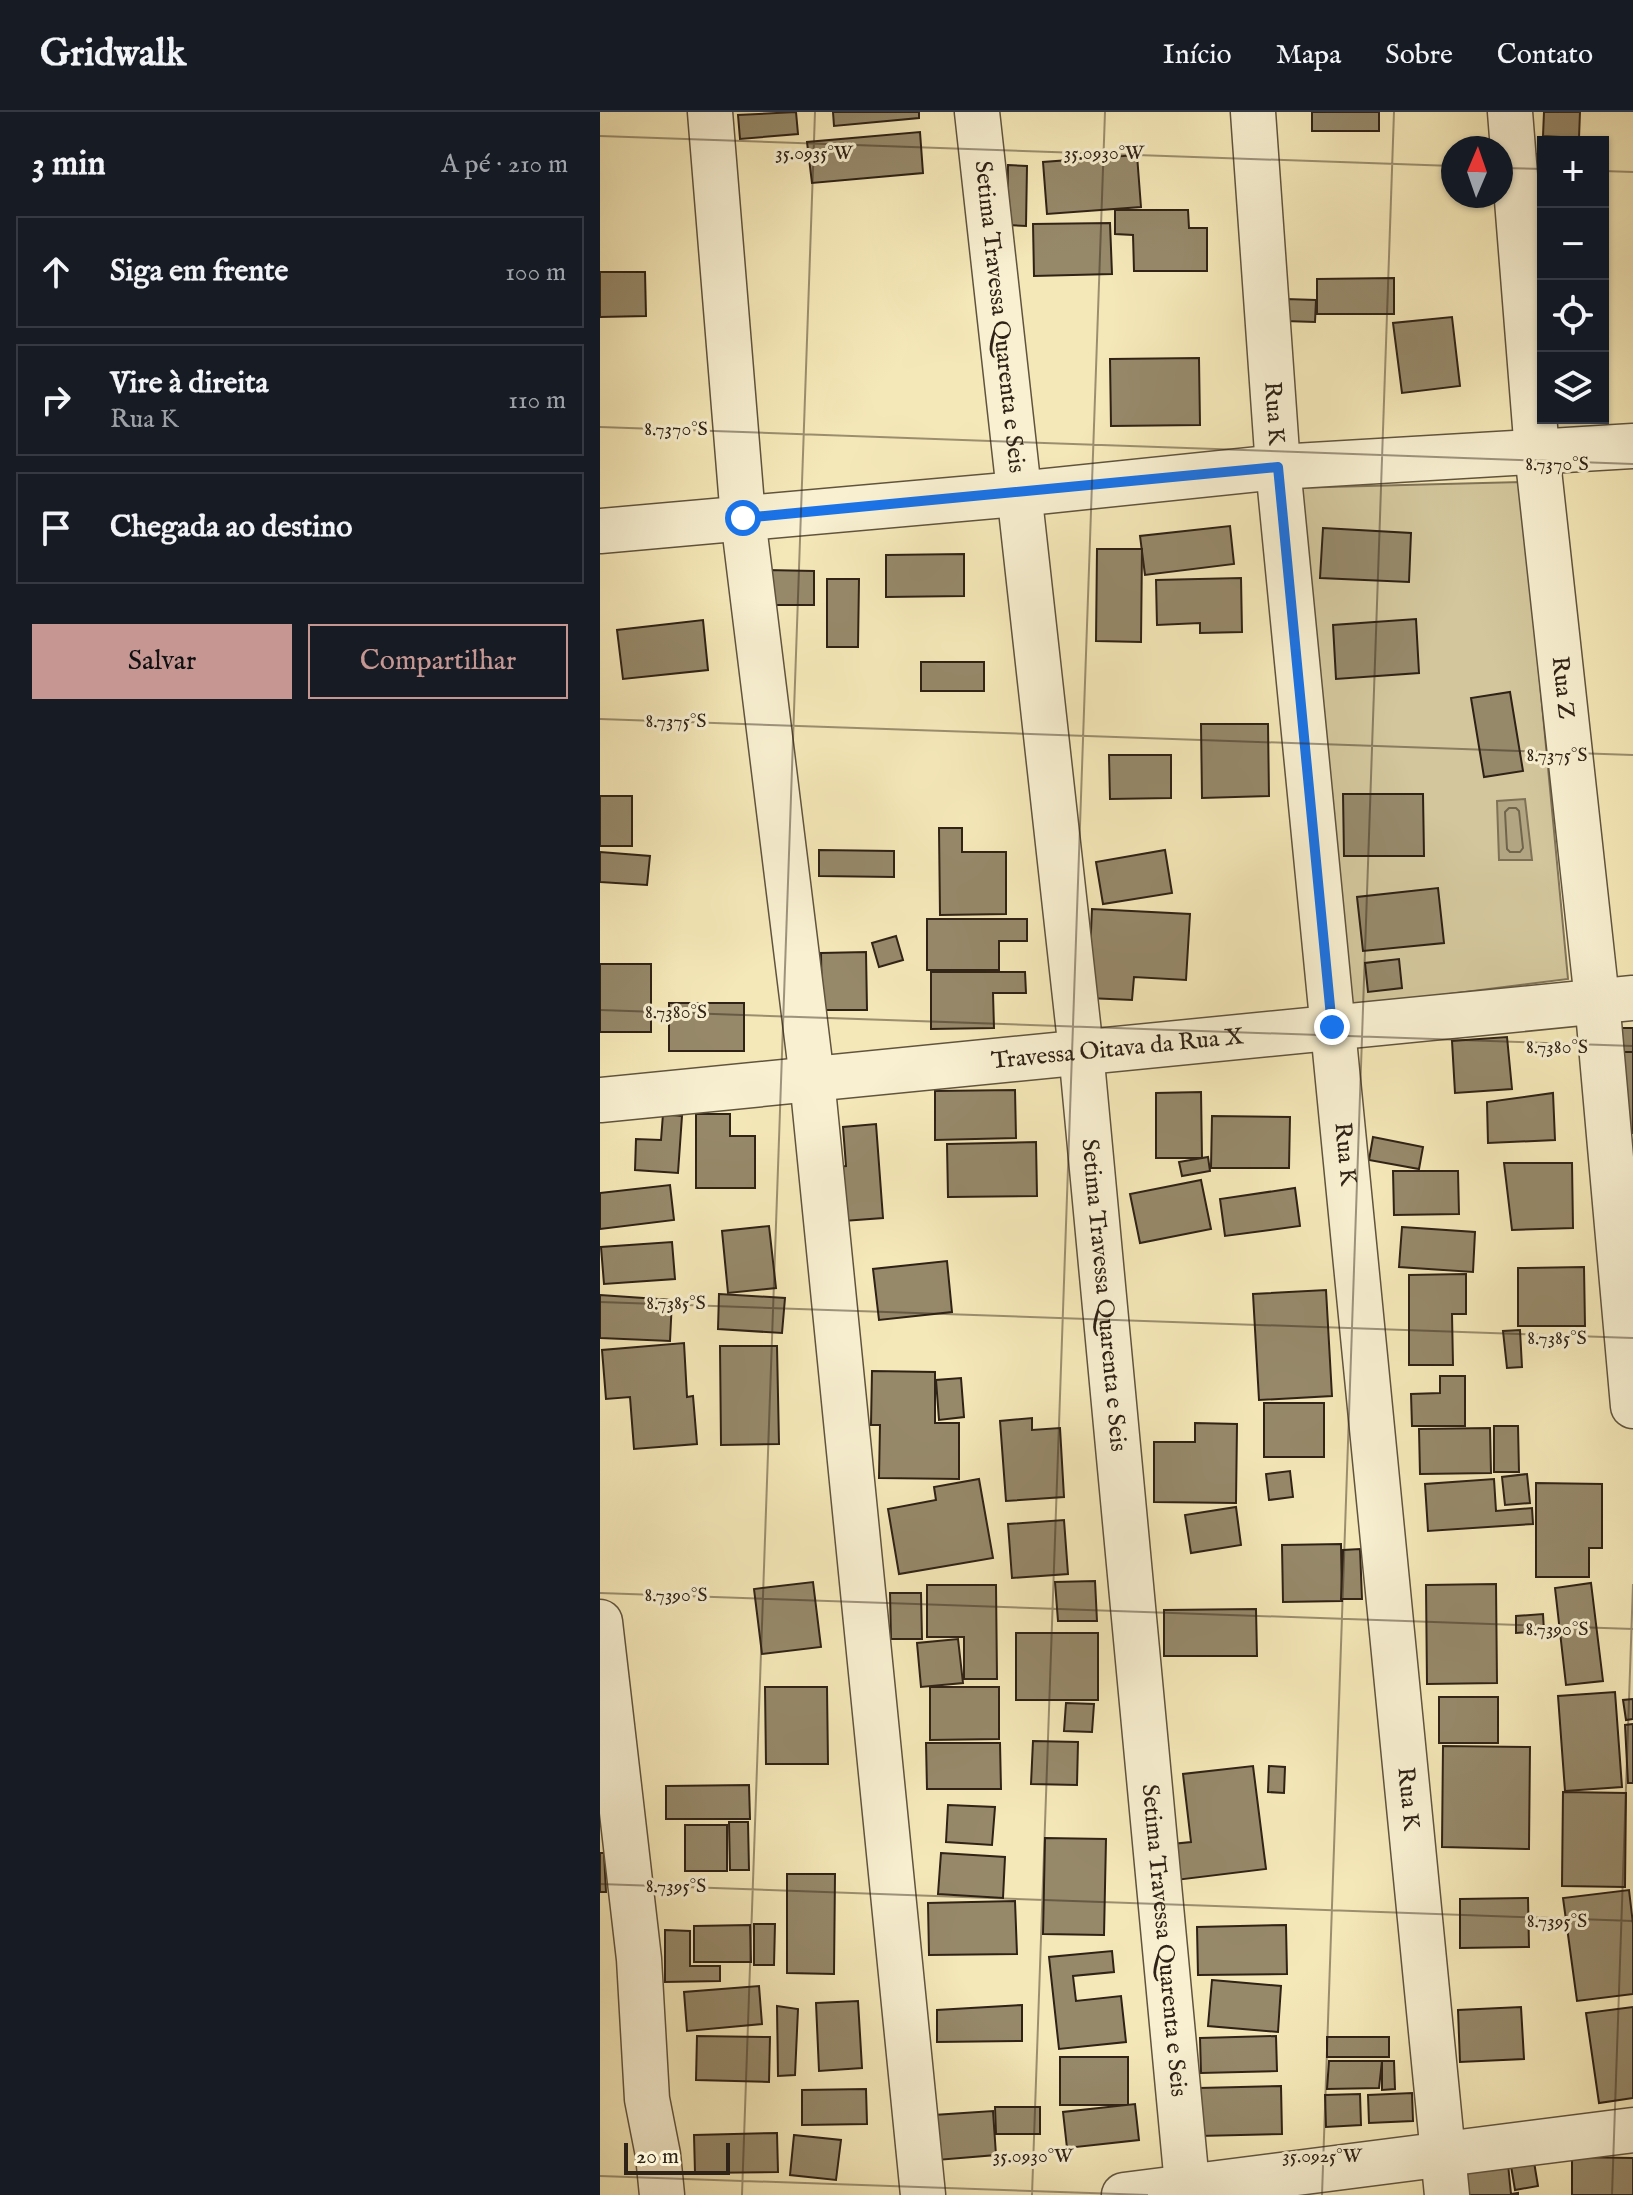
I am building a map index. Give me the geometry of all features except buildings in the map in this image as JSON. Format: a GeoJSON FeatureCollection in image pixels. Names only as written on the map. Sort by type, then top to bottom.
{"type":"FeatureCollection","features":[{"type":"Feature","properties":{"kind":"street"},"geometry":{"type":"LineString","coordinates":[[710,112],[743,518],[812,1079],[923,2195]]}},
{"type":"Feature","properties":{"kind":"street","name":"Setima Travessa Quarenta e Seis"},"geometry":{"type":"LineString","coordinates":[[977,112],[1081,1051],[1188,2192]]}},
{"type":"Feature","properties":{"kind":"street","name":"Rua K"},"geometry":{"type":"LineString","coordinates":[[1253,112],[1278,467],[1445,2175]]}},
{"type":"Feature","properties":{"kind":"street","name":"Rua Z"},"geometry":{"type":"LineString","coordinates":[[1510,112],[1537,452],[1615,999],[1633,1406]]}},
{"type":"Feature","properties":{"kind":"street"},"geometry":{"type":"LineString","coordinates":[[600,531],[1018,494],[1278,467],[1633,446]]}},
{"type":"Feature","properties":{"kind":"street","name":"Travessa Oitava da Rua X"},"geometry":{"type":"LineString","coordinates":[[600,1100],[1615,999]]}},
{"type":"Feature","properties":{"kind":"street"},"geometry":{"type":"LineString","coordinates":[[600,1622],[639,1959],[647,2099],[662,2195]]}},
{"type":"Feature","properties":{"kind":"street"},"geometry":{"type":"LineString","coordinates":[[1124,2195],[1445,2175],[1633,2130]]}},
{"type":"Feature","properties":{"kind":"shaded area"},"geometry":{"type":"Polygon","coordinates":[[[1521,482],[1568,979],[1346,1007],[1290,488],[1521,482]]]}},
{"type":"Feature","properties":{"kind":"water"},"geometry":{"type":"Polygon","coordinates":[[[1525,799],[1532,860],[1499,860],[1497,801],[1525,799]]]}},
{"type":"Feature","properties":{"kind":"route"},"geometry":{"type":"LineString","coordinates":[[743,518],[1278,467],[1332,1027]]}}]}
